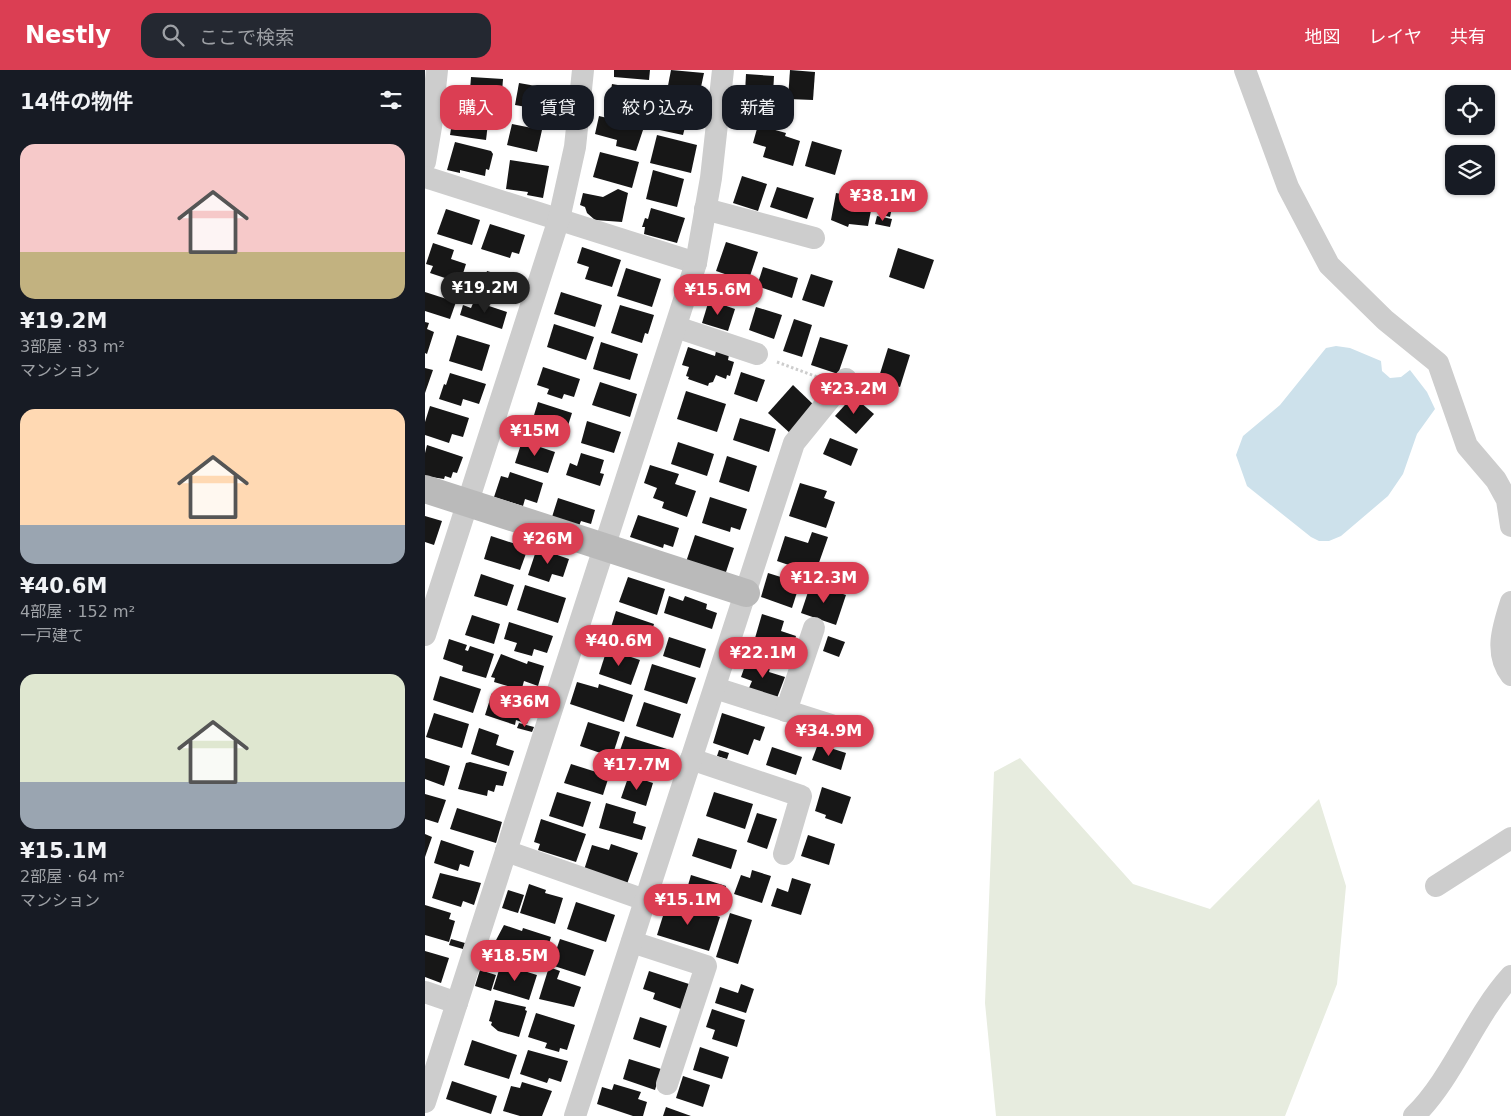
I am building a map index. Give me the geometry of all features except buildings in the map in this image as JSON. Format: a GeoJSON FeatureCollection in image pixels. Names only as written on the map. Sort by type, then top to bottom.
{"type":"FeatureCollection","features":[{"type":"Feature","properties":{"kind":"street"},"geometry":{"type":"LineString","coordinates":[[425,635],[559,219],[575,147],[583,70]]}},
{"type":"Feature","properties":{"kind":"street"},"geometry":{"type":"LineString","coordinates":[[425,1102],[696,263],[711,178],[723,70]]}},
{"type":"Feature","properties":{"kind":"street"},"geometry":{"type":"LineString","coordinates":[[1245,70],[1288,187],[1329,264],[1385,320],[1438,363],[1467,446],[1496,480],[1507,500],[1511,526]]}},
{"type":"Feature","properties":{"kind":"street"},"geometry":{"type":"LineString","coordinates":[[425,162],[433,77]]}},
{"type":"Feature","properties":{"kind":"street"},"geometry":{"type":"LineString","coordinates":[[425,177],[696,263]]}},
{"type":"Feature","properties":{"kind":"street"},"geometry":{"type":"LineString","coordinates":[[705,209],[814,238]]}},
{"type":"Feature","properties":{"kind":"street"},"geometry":{"type":"LineString","coordinates":[[676,328],[757,354]]}},
{"type":"Feature","properties":{"kind":"street"},"geometry":{"type":"LineString","coordinates":[[575,1116],[794,443],[842,385]]}},
{"type":"Feature","properties":{"kind":"street"},"geometry":{"type":"LineString","coordinates":[[425,489],[746,593]]}},
{"type":"Feature","properties":{"kind":"street"},"geometry":{"type":"LineString","coordinates":[[1511,602],[1502,629],[1502,664],[1511,675]]}},
{"type":"Feature","properties":{"kind":"street"},"geometry":{"type":"LineString","coordinates":[[786,711],[814,628]]}},
{"type":"Feature","properties":{"kind":"street"},"geometry":{"type":"LineString","coordinates":[[715,688],[831,724]]}},
{"type":"Feature","properties":{"kind":"street"},"geometry":{"type":"LineString","coordinates":[[691,759],[801,796],[784,854]]}},
{"type":"Feature","properties":{"kind":"street"},"geometry":{"type":"LineString","coordinates":[[1436,886],[1511,838]]}},
{"type":"Feature","properties":{"kind":"street"},"geometry":{"type":"LineString","coordinates":[[507,851],[645,900]]}},
{"type":"Feature","properties":{"kind":"street"},"geometry":{"type":"LineString","coordinates":[[632,942],[706,966],[667,1084]]}},
{"type":"Feature","properties":{"kind":"street"},"geometry":{"type":"LineString","coordinates":[[1414,1116],[1429,1101],[1467,1036],[1511,976]]}},
{"type":"Feature","properties":{"kind":"street"},"geometry":{"type":"LineString","coordinates":[[425,992],[457,1003]]}},
{"type":"Feature","properties":{"kind":"path"},"geometry":{"type":"LineString","coordinates":[[757,354],[842,385]]}},
{"type":"Feature","properties":{"kind":"shaded area"},"geometry":{"type":"Polygon","coordinates":[[[1020,758],[1133,884],[1210,909],[1319,799],[1346,886],[1337,984],[1285,1116],[996,1116],[985,1003],[994,772],[1020,758]]]}},
{"type":"Feature","properties":{"kind":"water"},"geometry":{"type":"Polygon","coordinates":[[[1336,346],[1350,348],[1381,361],[1382,371],[1390,378],[1401,377],[1410,370],[1427,392],[1435,409],[1417,434],[1403,474],[1388,496],[1341,536],[1329,541],[1319,541],[1311,537],[1247,486],[1236,455],[1243,436],[1280,405],[1326,348],[1336,346]]]}}]}
